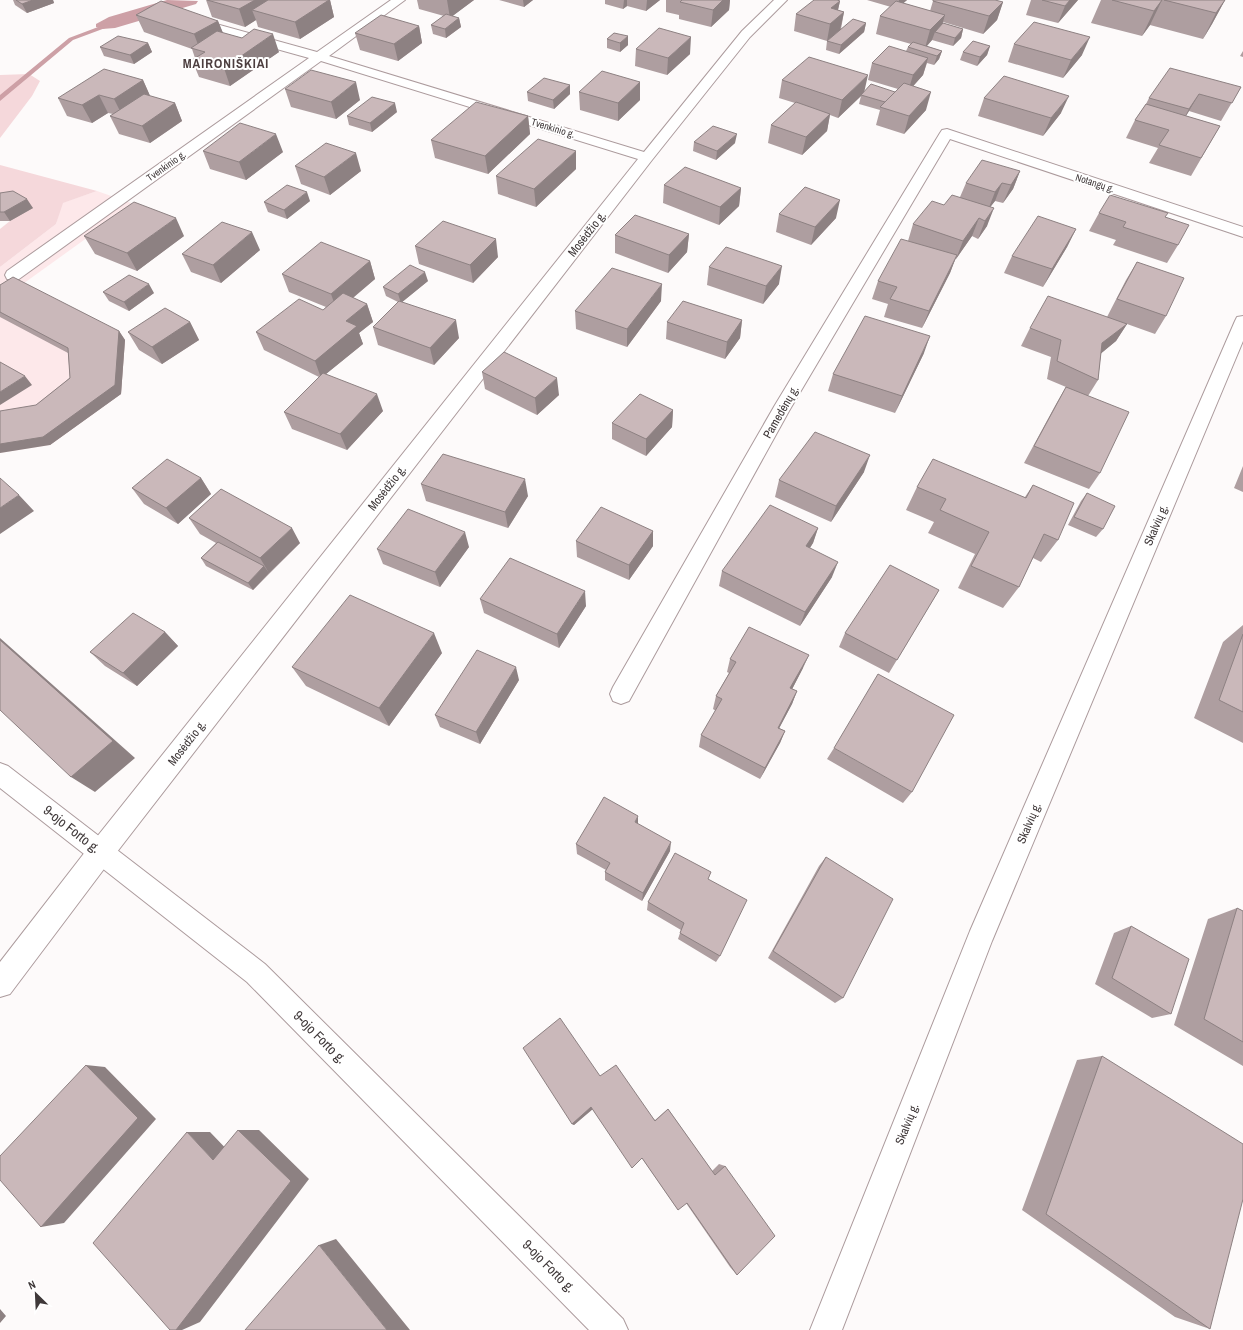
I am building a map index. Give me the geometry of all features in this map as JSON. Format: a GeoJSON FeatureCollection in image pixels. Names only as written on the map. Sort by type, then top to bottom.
{"type":"FeatureCollection","features":[{"type":"Feature","properties":{"kind":"street","name":"Tvenkinio g."},"geometry":{"type":"LineString","coordinates":[[13,275],[399,0]]}},
{"type":"Feature","properties":{"kind":"street","name":"Mosėdžio g."},"geometry":{"type":"LineString","coordinates":[[0,984],[101,852],[647,157],[746,34],[781,0]]}},
{"type":"Feature","properties":{"kind":"street","name":"Tvenkinio g."},"geometry":{"type":"LineString","coordinates":[[194,22],[320,57],[647,157]]}},
{"type":"Feature","properties":{"kind":"street","name":"Notangų g."},"geometry":{"type":"LineString","coordinates":[[947,133],[1243,232]]}},
{"type":"Feature","properties":{"kind":"street","name":"Pamedėnų g."},"geometry":{"type":"LineString","coordinates":[[620,694],[781,410],[947,133]]}},
{"type":"Feature","properties":{"kind":"street","name":"Skalvių g."},"geometry":{"type":"LineString","coordinates":[[826,1330],[980,940],[1243,321]]}},
{"type":"Feature","properties":{"kind":"street","name":"9-ojo Forto g."},"geometry":{"type":"LineString","coordinates":[[0,774],[256,973],[612,1330]]}},
{"type":"Feature","properties":{"kind":"shaded area"},"geometry":{"type":"Polygon","coordinates":[[[167,0],[198,1],[196,4],[115,28],[102,29],[96,27],[96,24],[109,17],[167,0]]]}},
{"type":"Feature","properties":{"kind":"shaded area"},"geometry":{"type":"Polygon","coordinates":[[[29,74],[40,81],[32,96],[0,138],[0,75],[29,74]]]}},
{"type":"Feature","properties":{"kind":"shaded area"},"geometry":{"type":"Polygon","coordinates":[[[0,165],[97,191],[63,203],[56,224],[0,267],[0,229],[10,221],[32,208],[0,203],[0,165]]]}},
{"type":"Feature","properties":{"kind":"shaded area"},"geometry":{"type":"Polygon","coordinates":[[[97,191],[134,204],[20,286],[125,340],[121,394],[50,445],[0,453],[0,267],[56,224],[62,203],[97,191]]]}},
{"type":"Feature","properties":{"kind":"building"},"geometry":{"type":"Polygon","coordinates":[[[16,0],[33,0],[22,4],[16,0]]]}},
{"type":"Feature","properties":{"kind":"building"},"geometry":{"type":"Polygon","coordinates":[[[207,0],[255,0],[239,9],[207,0]]]}},
{"type":"Feature","properties":{"kind":"building"},"geometry":{"type":"Polygon","coordinates":[[[268,0],[329,0],[295,22],[252,10],[268,0]]]}},
{"type":"Feature","properties":{"kind":"building"},"geometry":{"type":"Polygon","coordinates":[[[682,0],[723,0],[713,10],[680,2],[682,0]]]}},
{"type":"Feature","properties":{"kind":"building"},"geometry":{"type":"Polygon","coordinates":[[[814,0],[840,1],[831,8],[844,12],[830,24],[796,14],[814,0]]]}},
{"type":"Feature","properties":{"kind":"building"},"geometry":{"type":"Polygon","coordinates":[[[933,0],[995,0],[1003,2],[989,16],[933,0]]]}},
{"type":"Feature","properties":{"kind":"building"},"geometry":{"type":"Polygon","coordinates":[[[1042,0],[1070,0],[1065,6],[1042,0]]]}},
{"type":"Feature","properties":{"kind":"building"},"geometry":{"type":"Polygon","coordinates":[[[1112,0],[1162,0],[1154,11],[1112,0]]]}},
{"type":"Feature","properties":{"kind":"building"},"geometry":{"type":"Polygon","coordinates":[[[1164,0],[1225,0],[1216,13],[1164,0]]]}},
{"type":"Feature","properties":{"kind":"building"},"geometry":{"type":"Polygon","coordinates":[[[161,1],[218,21],[194,34],[136,15],[161,1]]]}},
{"type":"Feature","properties":{"kind":"building"},"geometry":{"type":"Polygon","coordinates":[[[896,1],[945,15],[930,30],[880,16],[896,1]]]}},
{"type":"Feature","properties":{"kind":"building"},"geometry":{"type":"Polygon","coordinates":[[[446,14],[459,18],[445,29],[431,25],[446,14]]]}},
{"type":"Feature","properties":{"kind":"building"},"geometry":{"type":"Polygon","coordinates":[[[381,15],[419,26],[394,44],[355,33],[381,15]]]}},
{"type":"Feature","properties":{"kind":"building"},"geometry":{"type":"Polygon","coordinates":[[[853,19],[866,23],[841,45],[827,41],[853,19]]]}},
{"type":"Feature","properties":{"kind":"building"},"geometry":{"type":"Polygon","coordinates":[[[1034,22],[1090,37],[1071,60],[1014,44],[1034,22]]]}},
{"type":"Feature","properties":{"kind":"building"},"geometry":{"type":"Polygon","coordinates":[[[943,23],[963,29],[955,38],[935,32],[943,23]]]}},
{"type":"Feature","properties":{"kind":"building"},"geometry":{"type":"Polygon","coordinates":[[[659,28],[691,37],[668,58],[636,49],[659,28]]]}},
{"type":"Feature","properties":{"kind":"building"},"geometry":{"type":"Polygon","coordinates":[[[254,29],[273,34],[224,68],[192,60],[205,52],[191,48],[217,31],[242,38],[254,29]]]}},
{"type":"Feature","properties":{"kind":"building"},"geometry":{"type":"Polygon","coordinates":[[[614,33],[628,36],[620,43],[607,39],[614,33]]]}},
{"type":"Feature","properties":{"kind":"building"},"geometry":{"type":"Polygon","coordinates":[[[118,36],[148,43],[130,55],[100,47],[118,36]]]}},
{"type":"Feature","properties":{"kind":"building"},"geometry":{"type":"Polygon","coordinates":[[[973,41],[990,46],[980,57],[963,52],[973,41]]]}},
{"type":"Feature","properties":{"kind":"building"},"geometry":{"type":"Polygon","coordinates":[[[913,42],[942,51],[937,56],[908,47],[913,42]]]}},
{"type":"Feature","properties":{"kind":"building"},"geometry":{"type":"Polygon","coordinates":[[[889,46],[928,58],[913,75],[872,63],[889,46]]]}},
{"type":"Feature","properties":{"kind":"building"},"geometry":{"type":"Polygon","coordinates":[[[809,57],[868,75],[842,100],[782,80],[809,57]]]}},
{"type":"Feature","properties":{"kind":"building"},"geometry":{"type":"Polygon","coordinates":[[[1170,68],[1241,87],[1232,103],[1199,94],[1189,109],[1149,98],[1170,68]]]}},
{"type":"Feature","properties":{"kind":"building"},"geometry":{"type":"Polygon","coordinates":[[[104,69],[143,80],[114,99],[99,95],[82,105],[58,98],[104,69]]]}},
{"type":"Feature","properties":{"kind":"building"},"geometry":{"type":"Polygon","coordinates":[[[311,70],[356,82],[331,102],[285,89],[311,70]]]}},
{"type":"Feature","properties":{"kind":"building"},"geometry":{"type":"Polygon","coordinates":[[[602,71],[640,82],[618,103],[579,92],[602,71]]]}},
{"type":"Feature","properties":{"kind":"building"},"geometry":{"type":"Polygon","coordinates":[[[1004,76],[1069,96],[1051,118],[984,98],[1004,76]]]}},
{"type":"Feature","properties":{"kind":"building"},"geometry":{"type":"Polygon","coordinates":[[[544,78],[570,85],[553,100],[527,92],[544,78]]]}},
{"type":"Feature","properties":{"kind":"building"},"geometry":{"type":"Polygon","coordinates":[[[904,83],[931,92],[909,116],[880,107],[904,83]]]}},
{"type":"Feature","properties":{"kind":"building"},"geometry":{"type":"Polygon","coordinates":[[[871,84],[895,92],[885,102],[861,95],[871,84]]]}},
{"type":"Feature","properties":{"kind":"building"},"geometry":{"type":"Polygon","coordinates":[[[144,94],[175,103],[142,126],[110,116],[144,94]]]}},
{"type":"Feature","properties":{"kind":"building"},"geometry":{"type":"Polygon","coordinates":[[[372,97],[395,103],[370,123],[347,116],[372,97]]]}},
{"type":"Feature","properties":{"kind":"building"},"geometry":{"type":"Polygon","coordinates":[[[476,102],[528,116],[485,156],[431,140],[476,102]]]}},
{"type":"Feature","properties":{"kind":"building"},"geometry":{"type":"Polygon","coordinates":[[[796,102],[830,114],[806,137],[771,125],[796,102]]]}},
{"type":"Feature","properties":{"kind":"building"},"geometry":{"type":"Polygon","coordinates":[[[1146,104],[1220,126],[1201,158],[1159,145],[1169,130],[1135,120],[1146,104]]]}},
{"type":"Feature","properties":{"kind":"building"},"geometry":{"type":"Polygon","coordinates":[[[240,123],[276,134],[239,162],[203,151],[240,123]]]}},
{"type":"Feature","properties":{"kind":"building"},"geometry":{"type":"Polygon","coordinates":[[[713,126],[737,134],[717,151],[694,142],[713,126]]]}},
{"type":"Feature","properties":{"kind":"building"},"geometry":{"type":"Polygon","coordinates":[[[538,139],[576,151],[534,189],[496,176],[538,139]]]}},
{"type":"Feature","properties":{"kind":"building"},"geometry":{"type":"Polygon","coordinates":[[[326,143],[356,153],[324,177],[295,166],[326,143]]]}},
{"type":"Feature","properties":{"kind":"building"},"geometry":{"type":"Polygon","coordinates":[[[982,160],[1020,171],[1011,185],[1002,183],[995,192],[966,183],[982,160]]]}},
{"type":"Feature","properties":{"kind":"building"},"geometry":{"type":"Polygon","coordinates":[[[685,167],[741,188],[720,207],[664,185],[685,167]]]}},
{"type":"Feature","properties":{"kind":"building"},"geometry":{"type":"Polygon","coordinates":[[[287,185],[307,192],[284,210],[264,202],[287,185]]]}},
{"type":"Feature","properties":{"kind":"building"},"geometry":{"type":"Polygon","coordinates":[[[805,187],[840,200],[815,227],[779,214],[805,187]]]}},
{"type":"Feature","properties":{"kind":"building"},"geometry":{"type":"Polygon","coordinates":[[[13,191],[27,199],[4,212],[0,212],[0,193],[13,191]]]}},
{"type":"Feature","properties":{"kind":"building"},"geometry":{"type":"Polygon","coordinates":[[[952,195],[994,208],[985,221],[979,218],[963,241],[913,224],[932,201],[944,205],[952,195]]]}},
{"type":"Feature","properties":{"kind":"building"},"geometry":{"type":"Polygon","coordinates":[[[1110,195],[1168,213],[1165,217],[1189,225],[1178,245],[1123,227],[1126,222],[1099,213],[1110,195]]]}},
{"type":"Feature","properties":{"kind":"building"},"geometry":{"type":"Polygon","coordinates":[[[134,202],[176,218],[127,253],[84,236],[134,202]]]}},
{"type":"Feature","properties":{"kind":"building"},"geometry":{"type":"Polygon","coordinates":[[[635,215],[689,234],[669,255],[615,235],[635,215]]]}},
{"type":"Feature","properties":{"kind":"building"},"geometry":{"type":"Polygon","coordinates":[[[1038,216],[1076,229],[1052,269],[1012,256],[1038,216]]]}},
{"type":"Feature","properties":{"kind":"building"},"geometry":{"type":"Polygon","coordinates":[[[443,221],[496,239],[470,265],[415,246],[443,221]]]}},
{"type":"Feature","properties":{"kind":"building"},"geometry":{"type":"Polygon","coordinates":[[[222,222],[252,232],[213,265],[182,254],[222,222]]]}},
{"type":"Feature","properties":{"kind":"building"},"geometry":{"type":"Polygon","coordinates":[[[901,239],[957,255],[929,311],[890,299],[897,287],[878,281],[901,239]]]}},
{"type":"Feature","properties":{"kind":"building"},"geometry":{"type":"Polygon","coordinates":[[[321,242],[370,261],[331,294],[282,274],[321,242]]]}},
{"type":"Feature","properties":{"kind":"building"},"geometry":{"type":"Polygon","coordinates":[[[726,247],[782,266],[766,286],[709,267],[726,247]]]}},
{"type":"Feature","properties":{"kind":"building"},"geometry":{"type":"Polygon","coordinates":[[[1137,262],[1184,278],[1166,316],[1117,299],[1137,262]]]}},
{"type":"Feature","properties":{"kind":"building"},"geometry":{"type":"Polygon","coordinates":[[[410,265],[425,272],[398,294],[383,287],[410,265]]]}},
{"type":"Feature","properties":{"kind":"building"},"geometry":{"type":"Polygon","coordinates":[[[612,268],[662,284],[627,329],[575,311],[612,268]]]}},
{"type":"Feature","properties":{"kind":"building"},"geometry":{"type":"Polygon","coordinates":[[[129,275],[149,284],[124,302],[103,292],[129,275]]]}},
{"type":"Feature","properties":{"kind":"building"},"geometry":{"type":"Polygon","coordinates":[[[13,277],[119,331],[115,385],[43,437],[0,444],[0,411],[36,405],[70,378],[68,348],[0,312],[0,285],[13,277]]]}},
{"type":"Feature","properties":{"kind":"building"},"geometry":{"type":"Polygon","coordinates":[[[343,293],[367,304],[346,321],[357,326],[315,361],[256,332],[299,299],[323,310],[343,293]]]}},
{"type":"Feature","properties":{"kind":"building"},"geometry":{"type":"Polygon","coordinates":[[[1048,296],[1127,324],[1102,343],[1098,380],[1057,361],[1061,340],[1030,328],[1048,296]]]}},
{"type":"Feature","properties":{"kind":"building"},"geometry":{"type":"Polygon","coordinates":[[[399,301],[456,320],[430,348],[373,327],[399,301]]]}},
{"type":"Feature","properties":{"kind":"building"},"geometry":{"type":"Polygon","coordinates":[[[683,301],[742,320],[727,342],[667,322],[683,301]]]}},
{"type":"Feature","properties":{"kind":"building"},"geometry":{"type":"Polygon","coordinates":[[[165,308],[190,322],[152,347],[128,332],[165,308]]]}},
{"type":"Feature","properties":{"kind":"building"},"geometry":{"type":"Polygon","coordinates":[[[865,316],[930,336],[902,396],[833,374],[865,316]]]}},
{"type":"Feature","properties":{"kind":"building"},"geometry":{"type":"Polygon","coordinates":[[[504,352],[557,378],[535,398],[482,372],[504,352]]]}},
{"type":"Feature","properties":{"kind":"building"},"geometry":{"type":"Polygon","coordinates":[[[0,362],[25,376],[0,392],[0,362]]]}},
{"type":"Feature","properties":{"kind":"building"},"geometry":{"type":"Polygon","coordinates":[[[323,373],[377,394],[340,434],[284,412],[323,373]]]}},
{"type":"Feature","properties":{"kind":"building"},"geometry":{"type":"Polygon","coordinates":[[[1066,387],[1129,412],[1100,473],[1034,446],[1066,387]]]}},
{"type":"Feature","properties":{"kind":"building"},"geometry":{"type":"Polygon","coordinates":[[[640,394],[673,410],[646,439],[612,423],[640,394]]]}},
{"type":"Feature","properties":{"kind":"building"},"geometry":{"type":"Polygon","coordinates":[[[815,432],[870,455],[836,506],[779,480],[815,432]]]}},
{"type":"Feature","properties":{"kind":"building"},"geometry":{"type":"Polygon","coordinates":[[[443,454],[525,479],[505,512],[421,484],[443,454]]]}},
{"type":"Feature","properties":{"kind":"building"},"geometry":{"type":"Polygon","coordinates":[[[167,459],[201,478],[166,508],[132,488],[167,459]]]}},
{"type":"Feature","properties":{"kind":"building"},"geometry":{"type":"Polygon","coordinates":[[[933,459],[1026,498],[1033,485],[1074,503],[1058,540],[1044,534],[1019,587],[971,566],[989,532],[940,510],[946,499],[917,487],[933,459]]]}},
{"type":"Feature","properties":{"kind":"building"},"geometry":{"type":"Polygon","coordinates":[[[0,478],[19,495],[0,508],[0,478]]]}},
{"type":"Feature","properties":{"kind":"building"},"geometry":{"type":"Polygon","coordinates":[[[221,489],[292,528],[260,558],[189,518],[221,489]]]}},
{"type":"Feature","properties":{"kind":"building"},"geometry":{"type":"Polygon","coordinates":[[[1087,493],[1115,506],[1103,529],[1074,517],[1087,493]]]}},
{"type":"Feature","properties":{"kind":"building"},"geometry":{"type":"Polygon","coordinates":[[[770,505],[818,528],[806,546],[838,562],[805,612],[722,571],[770,505]]]}},
{"type":"Feature","properties":{"kind":"building"},"geometry":{"type":"Polygon","coordinates":[[[601,507],[653,531],[629,565],[576,541],[601,507]]]}},
{"type":"Feature","properties":{"kind":"building"},"geometry":{"type":"Polygon","coordinates":[[[408,509],[465,532],[435,572],[377,549],[408,509]]]}},
{"type":"Feature","properties":{"kind":"building"},"geometry":{"type":"Polygon","coordinates":[[[218,542],[264,566],[248,583],[201,558],[218,542]]]}},
{"type":"Feature","properties":{"kind":"building"},"geometry":{"type":"Polygon","coordinates":[[[510,558],[585,591],[557,634],[480,599],[510,558]]]}},
{"type":"Feature","properties":{"kind":"building"},"geometry":{"type":"Polygon","coordinates":[[[890,565],[939,590],[897,660],[845,633],[890,565]]]}},
{"type":"Feature","properties":{"kind":"building"},"geometry":{"type":"Polygon","coordinates":[[[350,595],[434,633],[379,708],[292,667],[350,595]]]}},
{"type":"Feature","properties":{"kind":"building"},"geometry":{"type":"Polygon","coordinates":[[[133,613],[165,632],[123,673],[90,652],[133,613]]]}},
{"type":"Feature","properties":{"kind":"building"},"geometry":{"type":"Polygon","coordinates":[[[749,627],[809,655],[790,688],[797,691],[778,728],[785,731],[765,768],[701,735],[722,699],[716,696],[736,662],[730,659],[749,627]]]}},
{"type":"Feature","properties":{"kind":"building"},"geometry":{"type":"Polygon","coordinates":[[[1243,634],[1243,712],[1219,700],[1243,634]]]}},
{"type":"Feature","properties":{"kind":"building"},"geometry":{"type":"Polygon","coordinates":[[[0,640],[113,741],[71,777],[0,710],[0,640]]]}},
{"type":"Feature","properties":{"kind":"building"},"geometry":{"type":"Polygon","coordinates":[[[477,650],[516,667],[476,732],[435,715],[477,650]]]}},
{"type":"Feature","properties":{"kind":"building"},"geometry":{"type":"Polygon","coordinates":[[[878,674],[954,715],[912,792],[834,748],[878,674]]]}},
{"type":"Feature","properties":{"kind":"building"},"geometry":{"type":"Polygon","coordinates":[[[604,797],[638,816],[635,822],[671,842],[643,893],[605,872],[610,863],[576,844],[604,797]]]}},
{"type":"Feature","properties":{"kind":"building"},"geometry":{"type":"Polygon","coordinates":[[[675,853],[711,872],[708,879],[747,900],[720,956],[680,933],[684,923],[648,902],[675,853]]]}},
{"type":"Feature","properties":{"kind":"building"},"geometry":{"type":"Polygon","coordinates":[[[826,857],[893,899],[843,998],[773,951],[826,857]]]}},
{"type":"Feature","properties":{"kind":"building"},"geometry":{"type":"Polygon","coordinates":[[[1237,908],[1243,911],[1243,1042],[1204,1019],[1237,908]]]}},
{"type":"Feature","properties":{"kind":"building"},"geometry":{"type":"Polygon","coordinates":[[[1131,926],[1189,959],[1171,1014],[1112,978],[1131,926]]]}},
{"type":"Feature","properties":{"kind":"building"},"geometry":{"type":"Polygon","coordinates":[[[560,1018],[600,1076],[616,1065],[655,1121],[668,1109],[715,1175],[725,1166],[775,1236],[737,1275],[687,1203],[678,1210],[642,1158],[632,1168],[591,1107],[572,1124],[523,1048],[560,1018]]]}},
{"type":"Feature","properties":{"kind":"building"},"geometry":{"type":"Polygon","coordinates":[[[1102,1056],[1243,1144],[1243,1199],[1210,1329],[1046,1214],[1102,1056]]]}},
{"type":"Feature","properties":{"kind":"building"},"geometry":{"type":"Polygon","coordinates":[[[86,1065],[138,1118],[41,1227],[0,1180],[0,1156],[86,1065]]]}},
{"type":"Feature","properties":{"kind":"building"},"geometry":{"type":"Polygon","coordinates":[[[238,1130],[291,1181],[176,1330],[170,1330],[93,1243],[187,1132],[213,1160],[238,1130]]]}},
{"type":"Feature","properties":{"kind":"building"},"geometry":{"type":"Polygon","coordinates":[[[319,1245],[387,1330],[245,1330],[319,1245]]]}},
{"type":"Feature","properties":{"kind":"waterway"},"geometry":{"type":"LineString","coordinates":[[0,99],[71,39],[114,23]]}},
{"type":"Feature","properties":{"kind":"district","name":"MAIRONIŠKIAI"},"geometry":{"type":"Point","coordinates":[226,63]}}]}
